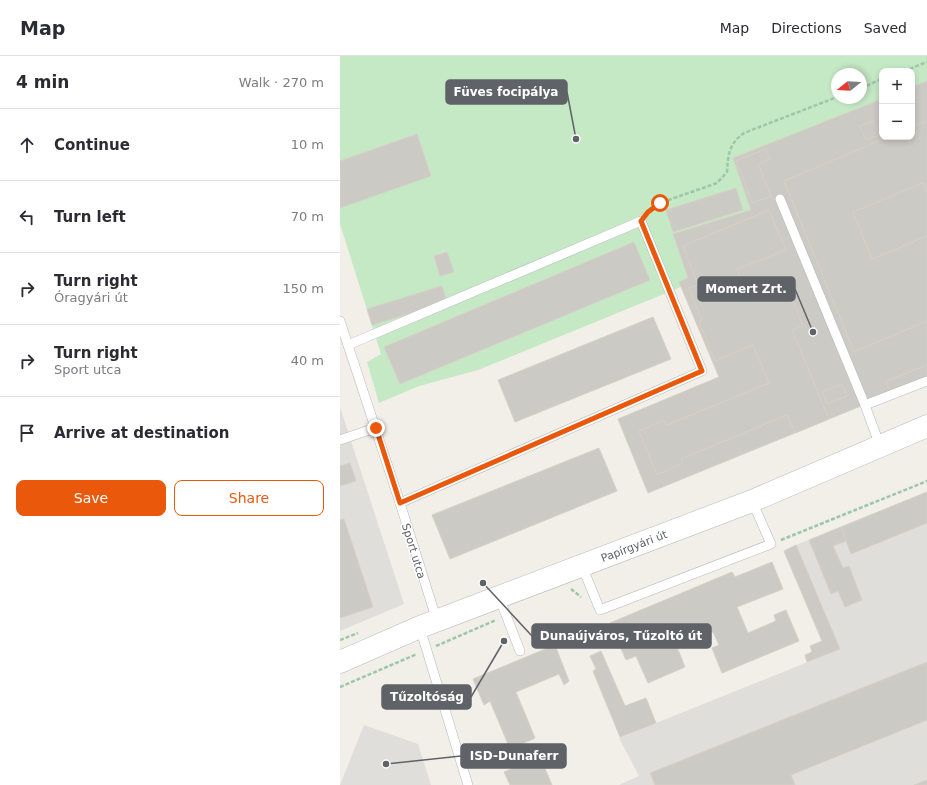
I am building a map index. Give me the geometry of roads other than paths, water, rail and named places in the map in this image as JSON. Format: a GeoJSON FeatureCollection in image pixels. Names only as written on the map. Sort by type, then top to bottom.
{"type":"FeatureCollection","features":[{"type":"Feature","properties":{"kind":"street","name":"Papírgyári út"},"geometry":{"type":"LineString","coordinates":[[340,662],[428,624],[752,501],[927,426]]}},
{"type":"Feature","properties":{"kind":"lane"},"geometry":{"type":"LineString","coordinates":[[780,199],[865,405],[880,446]]}},
{"type":"Feature","properties":{"kind":"lane"},"geometry":{"type":"LineString","coordinates":[[348,345],[641,221],[702,371],[400,503]]}},
{"type":"Feature","properties":{"kind":"lane","name":"Sport utca"},"geometry":{"type":"LineString","coordinates":[[340,321],[400,503],[428,624],[426,650],[468,785]]}},
{"type":"Feature","properties":{"kind":"lane"},"geometry":{"type":"LineString","coordinates":[[865,405],[927,381]]}},
{"type":"Feature","properties":{"kind":"lane"},"geometry":{"type":"LineString","coordinates":[[340,440],[376,428]]}},
{"type":"Feature","properties":{"kind":"lane"},"geometry":{"type":"LineString","coordinates":[[582,566],[600,610],[771,544],[752,501]]}},
{"type":"Feature","properties":{"kind":"lane"},"geometry":{"type":"LineString","coordinates":[[499,597],[520,651]]}},
{"type":"Feature","properties":{"kind":"place","name":"Füves focipálya"},"geometry":{"type":"Point","coordinates":[576,139]}},
{"type":"Feature","properties":{"kind":"place","name":"Momert Zrt."},"geometry":{"type":"Point","coordinates":[813,332]}},
{"type":"Feature","properties":{"kind":"place","name":"Dunaújváros, Tűzoltó út"},"geometry":{"type":"Point","coordinates":[483,583]}},
{"type":"Feature","properties":{"kind":"place","name":"Tűzoltóság"},"geometry":{"type":"Point","coordinates":[504,641]}},
{"type":"Feature","properties":{"kind":"place","name":"ISD-Dunaferr"},"geometry":{"type":"Point","coordinates":[386,764]}}]}
